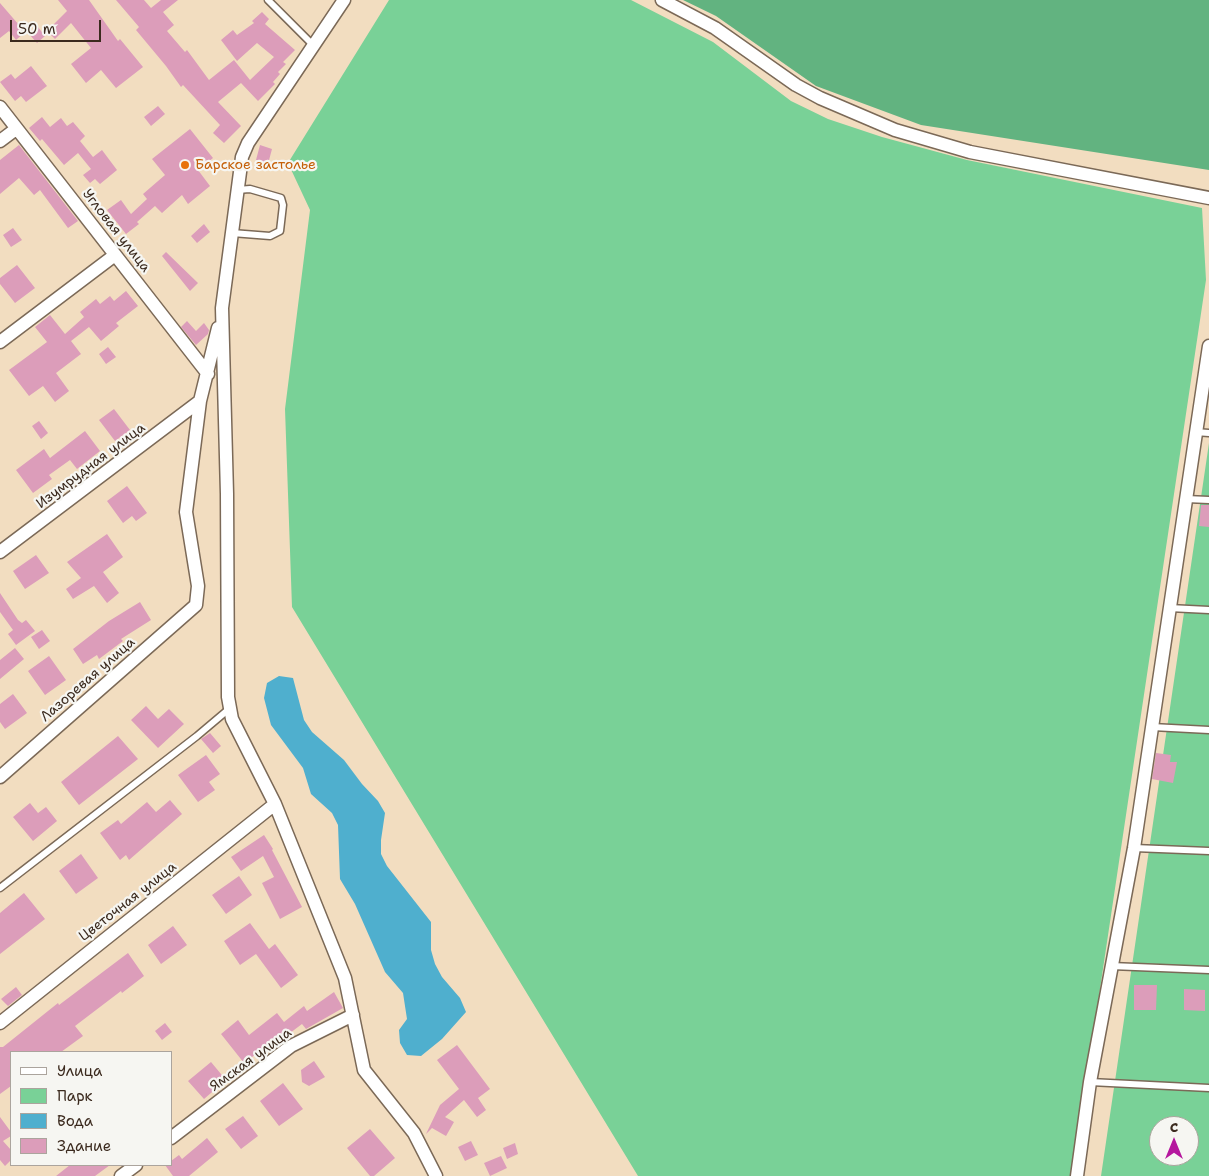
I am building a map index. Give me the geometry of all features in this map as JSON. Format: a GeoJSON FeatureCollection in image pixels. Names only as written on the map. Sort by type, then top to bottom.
{"type":"FeatureCollection","features":[{"type":"Feature","properties":{"kind":"street"},"geometry":{"type":"LineString","coordinates":[[200,401],[208,374],[222,308],[242,157],[248,143],[344,0]]}},
{"type":"Feature","properties":{"kind":"street"},"geometry":{"type":"LineString","coordinates":[[662,0],[715,28],[820,98],[894,130],[970,152],[1209,198]]}},
{"type":"Feature","properties":{"kind":"street","name":"Угловая улица"},"geometry":{"type":"LineString","coordinates":[[0,107],[208,374]]}},
{"type":"Feature","properties":{"kind":"street"},"geometry":{"type":"LineString","coordinates":[[0,141],[16,129]]}},
{"type":"Feature","properties":{"kind":"street"},"geometry":{"type":"LineString","coordinates":[[0,342],[115,255]]}},
{"type":"Feature","properties":{"kind":"street"},"geometry":{"type":"LineString","coordinates":[[222,308],[227,494],[229,709],[232,719],[276,804],[345,978],[364,1070],[414,1133],[436,1176]]}},
{"type":"Feature","properties":{"kind":"street"},"geometry":{"type":"LineString","coordinates":[[1077,1176],[1090,1082],[1134,848],[1209,346]]}},
{"type":"Feature","properties":{"kind":"street","name":"Изумрудная улица"},"geometry":{"type":"LineString","coordinates":[[0,552],[200,401]]}},
{"type":"Feature","properties":{"kind":"street","name":"Лазоревая улица"},"geometry":{"type":"LineString","coordinates":[[0,777],[196,605],[198,586],[186,512],[200,401]]}},
{"type":"Feature","properties":{"kind":"street","name":"Цветочная улица"},"geometry":{"type":"LineString","coordinates":[[0,1023],[276,804]]}},
{"type":"Feature","properties":{"kind":"street","name":"Ямская улица"},"geometry":{"type":"LineString","coordinates":[[172,1137],[291,1046],[353,1015]]}},
{"type":"Feature","properties":{"kind":"street"},"geometry":{"type":"LineString","coordinates":[[121,1176],[135,1166]]}},
{"type":"Feature","properties":{"kind":"lane"},"geometry":{"type":"LineString","coordinates":[[268,0],[313,44]]}},
{"type":"Feature","properties":{"kind":"lane"},"geometry":{"type":"LineString","coordinates":[[232,233],[270,236],[280,231],[283,205],[281,198],[250,189],[237,190]]}},
{"type":"Feature","properties":{"kind":"lane"},"geometry":{"type":"LineString","coordinates":[[1195,432],[1209,433]]}},
{"type":"Feature","properties":{"kind":"lane"},"geometry":{"type":"LineString","coordinates":[[1186,499],[1209,500]]}},
{"type":"Feature","properties":{"kind":"lane"},"geometry":{"type":"LineString","coordinates":[[1169,608],[1209,610]]}},
{"type":"Feature","properties":{"kind":"lane"},"geometry":{"type":"LineString","coordinates":[[0,888],[197,736],[229,709]]}},
{"type":"Feature","properties":{"kind":"lane"},"geometry":{"type":"LineString","coordinates":[[1152,727],[1209,730]]}},
{"type":"Feature","properties":{"kind":"lane"},"geometry":{"type":"LineString","coordinates":[[1134,848],[1209,851]]}},
{"type":"Feature","properties":{"kind":"lane"},"geometry":{"type":"LineString","coordinates":[[1111,966],[1209,970]]}},
{"type":"Feature","properties":{"kind":"lane"},"geometry":{"type":"LineString","coordinates":[[1090,1082],[1209,1088]]}},
{"type":"Feature","properties":{"kind":"green space"},"geometry":{"type":"Polygon","coordinates":[[[389,0],[631,0],[713,42],[791,101],[828,119],[882,137],[967,160],[1202,208],[1206,280],[1072,1176],[638,1176],[292,607],[285,409],[310,210],[288,163],[389,0]]]}},
{"type":"Feature","properties":{"kind":"green space"},"geometry":{"type":"Polygon","coordinates":[[[683,0],[1209,0],[1209,170],[921,125],[816,86],[716,16],[683,0]]]}},
{"type":"Feature","properties":{"kind":"green space"},"geometry":{"type":"Polygon","coordinates":[[[1209,443],[1209,1176],[1101,1176],[1209,443]]]}},
{"type":"Feature","properties":{"kind":"water"},"geometry":{"type":"Polygon","coordinates":[[[279,676],[293,678],[304,720],[312,732],[344,760],[378,801],[385,813],[381,854],[387,866],[431,922],[431,950],[435,964],[442,977],[460,998],[466,1012],[442,1039],[421,1056],[407,1055],[400,1043],[399,1030],[407,1019],[403,993],[385,972],[355,904],[340,879],[338,825],[332,813],[311,794],[303,768],[271,725],[264,698],[267,683],[279,676]]]}},
{"type":"Feature","properties":{"kind":"building"},"geometry":{"type":"Polygon","coordinates":[[[58,0],[89,0],[118,41],[120,39],[143,67],[116,88],[101,70],[86,83],[71,64],[91,48],[71,23],[55,39],[47,31],[67,11],[58,0]]]}},
{"type":"Feature","properties":{"kind":"building"},"geometry":{"type":"Polygon","coordinates":[[[116,0],[144,0],[151,8],[161,0],[178,0],[163,12],[174,25],[167,31],[185,52],[187,50],[209,80],[234,60],[250,80],[274,57],[257,43],[237,61],[221,40],[233,30],[237,35],[254,23],[252,21],[262,12],[269,19],[265,24],[295,50],[283,62],[286,64],[278,72],[280,74],[273,82],[275,84],[258,101],[241,83],[218,102],[241,126],[224,143],[213,133],[220,125],[183,85],[181,87],[136,30],[139,27],[116,0]]]}},
{"type":"Feature","properties":{"kind":"building"},"geometry":{"type":"Polygon","coordinates":[[[0,3],[25,32],[16,40],[9,31],[0,38],[0,3]]]}},
{"type":"Feature","properties":{"kind":"building"},"geometry":{"type":"Polygon","coordinates":[[[38,27],[45,36],[37,43],[29,34],[38,27]]]}},
{"type":"Feature","properties":{"kind":"building"},"geometry":{"type":"Polygon","coordinates":[[[31,66],[47,86],[26,102],[21,96],[15,101],[0,82],[11,74],[15,79],[31,66]]]}},
{"type":"Feature","properties":{"kind":"building"},"geometry":{"type":"Polygon","coordinates":[[[158,106],[165,114],[151,126],[144,117],[158,106]]]}},
{"type":"Feature","properties":{"kind":"building"},"geometry":{"type":"Polygon","coordinates":[[[42,117],[50,127],[61,118],[67,126],[73,122],[85,136],[80,141],[93,157],[102,150],[117,170],[100,184],[95,179],[90,183],[83,175],[91,169],[78,153],[64,165],[42,139],[40,141],[29,128],[42,117]]]}},
{"type":"Feature","properties":{"kind":"building"},"geometry":{"type":"Polygon","coordinates":[[[190,129],[213,158],[198,170],[210,186],[188,204],[182,195],[162,213],[155,206],[137,222],[139,224],[126,234],[107,210],[121,200],[131,214],[147,199],[143,194],[165,175],[152,159],[190,129]]]}},
{"type":"Feature","properties":{"kind":"building"},"geometry":{"type":"Polygon","coordinates":[[[19,145],[78,221],[68,228],[40,190],[34,195],[19,178],[0,194],[0,160],[19,145]]]}},
{"type":"Feature","properties":{"kind":"building"},"geometry":{"type":"Polygon","coordinates":[[[260,145],[272,149],[268,164],[256,160],[260,145]]]}},
{"type":"Feature","properties":{"kind":"building"},"geometry":{"type":"Polygon","coordinates":[[[204,224],[210,232],[197,243],[191,236],[204,224]]]}},
{"type":"Feature","properties":{"kind":"building"},"geometry":{"type":"Polygon","coordinates":[[[13,228],[22,240],[11,247],[3,235],[13,228]]]}},
{"type":"Feature","properties":{"kind":"building"},"geometry":{"type":"Polygon","coordinates":[[[166,252],[198,283],[190,291],[162,256],[166,252]]]}},
{"type":"Feature","properties":{"kind":"building"},"geometry":{"type":"Polygon","coordinates":[[[17,265],[35,288],[15,303],[0,284],[0,278],[17,265]]]}},
{"type":"Feature","properties":{"kind":"building"},"geometry":{"type":"Polygon","coordinates":[[[126,291],[138,306],[116,323],[119,326],[101,341],[89,327],[71,341],[81,354],[56,373],[69,391],[55,402],[43,386],[29,396],[9,370],[47,342],[35,327],[50,315],[65,334],[84,317],[80,312],[96,299],[100,304],[110,296],[114,301],[126,291]]]}},
{"type":"Feature","properties":{"kind":"building"},"geometry":{"type":"Polygon","coordinates":[[[187,321],[196,331],[204,323],[209,330],[208,334],[196,345],[181,327],[187,321]]]}},
{"type":"Feature","properties":{"kind":"building"},"geometry":{"type":"Polygon","coordinates":[[[108,347],[116,357],[106,364],[99,354],[108,347]]]}},
{"type":"Feature","properties":{"kind":"building"},"geometry":{"type":"Polygon","coordinates":[[[114,409],[130,430],[115,441],[99,420],[114,409]]]}},
{"type":"Feature","properties":{"kind":"building"},"geometry":{"type":"Polygon","coordinates":[[[39,421],[48,433],[41,439],[32,426],[39,421]]]}},
{"type":"Feature","properties":{"kind":"building"},"geometry":{"type":"Polygon","coordinates":[[[85,431],[100,451],[77,469],[70,460],[49,475],[52,479],[33,493],[16,470],[44,449],[50,458],[85,431]]]}},
{"type":"Feature","properties":{"kind":"building"},"geometry":{"type":"Polygon","coordinates":[[[127,486],[147,513],[136,521],[132,516],[123,523],[107,501],[127,486]]]}},
{"type":"Feature","properties":{"kind":"building"},"geometry":{"type":"Polygon","coordinates":[[[1201,505],[1209,505],[1209,527],[1199,526],[1201,505]]]}},
{"type":"Feature","properties":{"kind":"building"},"geometry":{"type":"Polygon","coordinates":[[[107,534],[123,557],[103,572],[119,593],[107,603],[94,586],[73,599],[66,589],[81,578],[67,562],[107,534]]]}},
{"type":"Feature","properties":{"kind":"building"},"geometry":{"type":"Polygon","coordinates":[[[36,555],[49,573],[25,589],[13,571],[36,555]]]}},
{"type":"Feature","properties":{"kind":"building"},"geometry":{"type":"Polygon","coordinates":[[[0,593],[18,620],[22,623],[26,620],[35,631],[16,645],[8,634],[13,630],[0,612],[0,593]]]}},
{"type":"Feature","properties":{"kind":"building"},"geometry":{"type":"Polygon","coordinates":[[[140,602],[151,620],[121,639],[123,641],[99,659],[97,655],[83,664],[73,649],[109,621],[140,602]]]}},
{"type":"Feature","properties":{"kind":"building"},"geometry":{"type":"Polygon","coordinates":[[[42,630],[50,641],[39,649],[31,637],[42,630]]]}},
{"type":"Feature","properties":{"kind":"building"},"geometry":{"type":"Polygon","coordinates":[[[15,648],[24,659],[0,679],[0,660],[15,648]]]}},
{"type":"Feature","properties":{"kind":"building"},"geometry":{"type":"Polygon","coordinates":[[[49,656],[66,680],[45,695],[28,671],[49,656]]]}},
{"type":"Feature","properties":{"kind":"building"},"geometry":{"type":"Polygon","coordinates":[[[13,694],[27,713],[5,729],[0,722],[0,704],[13,694]]]}},
{"type":"Feature","properties":{"kind":"building"},"geometry":{"type":"Polygon","coordinates":[[[146,706],[158,719],[169,709],[184,724],[158,748],[131,720],[146,706]]]}},
{"type":"Feature","properties":{"kind":"building"},"geometry":{"type":"Polygon","coordinates":[[[210,733],[221,746],[213,753],[201,739],[210,733]]]}},
{"type":"Feature","properties":{"kind":"building"},"geometry":{"type":"Polygon","coordinates":[[[118,736],[138,759],[79,805],[61,782],[118,736]]]}},
{"type":"Feature","properties":{"kind":"building"},"geometry":{"type":"Polygon","coordinates":[[[1156,753],[1171,755],[1170,762],[1177,762],[1173,783],[1152,779],[1156,753]]]}},
{"type":"Feature","properties":{"kind":"building"},"geometry":{"type":"Polygon","coordinates":[[[206,755],[220,774],[209,782],[215,790],[198,802],[178,775],[206,755]]]}},
{"type":"Feature","properties":{"kind":"building"},"geometry":{"type":"Polygon","coordinates":[[[170,800],[182,814],[129,860],[126,855],[120,860],[100,833],[118,820],[121,824],[147,802],[156,812],[170,800]]]}},
{"type":"Feature","properties":{"kind":"building"},"geometry":{"type":"Polygon","coordinates":[[[30,803],[38,813],[46,807],[57,821],[33,841],[13,817],[30,803]]]}},
{"type":"Feature","properties":{"kind":"building"},"geometry":{"type":"Polygon","coordinates":[[[264,835],[302,907],[280,919],[262,883],[274,877],[263,856],[241,871],[231,857],[264,835]]]}},
{"type":"Feature","properties":{"kind":"building"},"geometry":{"type":"Polygon","coordinates":[[[81,854],[98,878],[76,894],[59,871],[81,854]]]}},
{"type":"Feature","properties":{"kind":"building"},"geometry":{"type":"Polygon","coordinates":[[[239,876],[252,895],[226,914],[212,895],[239,876]]]}},
{"type":"Feature","properties":{"kind":"building"},"geometry":{"type":"Polygon","coordinates":[[[24,893],[45,919],[0,954],[0,913],[24,893]]]}},
{"type":"Feature","properties":{"kind":"building"},"geometry":{"type":"Polygon","coordinates":[[[250,923],[269,949],[275,944],[298,975],[281,988],[256,954],[240,965],[224,941],[250,923]]]}},
{"type":"Feature","properties":{"kind":"building"},"geometry":{"type":"Polygon","coordinates":[[[173,926],[187,945],[161,964],[148,945],[173,926]]]}},
{"type":"Feature","properties":{"kind":"building"},"geometry":{"type":"Polygon","coordinates":[[[128,953],[144,976],[75,1026],[83,1036],[62,1051],[10,1051],[10,1087],[0,1094],[0,1047],[3,1047],[58,1003],[59,1005],[128,953]]]}},
{"type":"Feature","properties":{"kind":"building"},"geometry":{"type":"Polygon","coordinates":[[[1134,985],[1157,985],[1156,1010],[1134,1010],[1134,985]]]}},
{"type":"Feature","properties":{"kind":"building"},"geometry":{"type":"Polygon","coordinates":[[[16,987],[22,995],[8,1006],[1,999],[16,987]]]}},
{"type":"Feature","properties":{"kind":"building"},"geometry":{"type":"Polygon","coordinates":[[[1184,989],[1205,990],[1205,1011],[1184,1010],[1184,989]]]}},
{"type":"Feature","properties":{"kind":"building"},"geometry":{"type":"Polygon","coordinates":[[[334,992],[343,1008],[306,1029],[302,1024],[274,1045],[272,1042],[244,1063],[221,1034],[238,1020],[249,1035],[277,1013],[284,1022],[304,1006],[307,1011],[334,992]]]}},
{"type":"Feature","properties":{"kind":"building"},"geometry":{"type":"Polygon","coordinates":[[[165,1023],[172,1032],[162,1040],[155,1031],[165,1023]]]}},
{"type":"Feature","properties":{"kind":"building"},"geometry":{"type":"Polygon","coordinates":[[[457,1045],[490,1089],[478,1098],[486,1110],[477,1117],[464,1100],[445,1117],[454,1122],[446,1136],[432,1128],[426,1134],[440,1105],[459,1089],[437,1060],[457,1045]]]}},
{"type":"Feature","properties":{"kind":"building"},"geometry":{"type":"Polygon","coordinates":[[[314,1061],[325,1077],[309,1086],[302,1082],[301,1070],[314,1061]]]}},
{"type":"Feature","properties":{"kind":"building"},"geometry":{"type":"Polygon","coordinates":[[[211,1062],[226,1080],[204,1099],[188,1081],[211,1062]]]}},
{"type":"Feature","properties":{"kind":"building"},"geometry":{"type":"Polygon","coordinates":[[[283,1083],[303,1109],[279,1126],[260,1101],[283,1083]]]}},
{"type":"Feature","properties":{"kind":"building"},"geometry":{"type":"Polygon","coordinates":[[[243,1116],[258,1136],[241,1149],[225,1129],[243,1116]]]}},
{"type":"Feature","properties":{"kind":"building"},"geometry":{"type":"Polygon","coordinates":[[[0,1117],[10,1131],[10,1137],[3,1141],[10,1149],[10,1161],[5,1166],[0,1160],[0,1117]]]}},
{"type":"Feature","properties":{"kind":"building"},"geometry":{"type":"Polygon","coordinates":[[[370,1129],[395,1158],[374,1176],[370,1176],[347,1148],[370,1129]]]}},
{"type":"Feature","properties":{"kind":"building"},"geometry":{"type":"Polygon","coordinates":[[[207,1138],[218,1152],[189,1176],[173,1176],[166,1166],[172,1166],[172,1160],[179,1155],[182,1159],[207,1138]]]}},
{"type":"Feature","properties":{"kind":"building"},"geometry":{"type":"Polygon","coordinates":[[[471,1141],[478,1155],[465,1161],[458,1147],[471,1141]]]}},
{"type":"Feature","properties":{"kind":"building"},"geometry":{"type":"Polygon","coordinates":[[[515,1143],[518,1154],[507,1159],[503,1148],[515,1143]]]}},
{"type":"Feature","properties":{"kind":"building"},"geometry":{"type":"Polygon","coordinates":[[[501,1156],[507,1168],[490,1176],[484,1163],[501,1156]]]}},
{"type":"Feature","properties":{"kind":"building"},"geometry":{"type":"Polygon","coordinates":[[[69,1166],[109,1166],[95,1176],[56,1176],[69,1166]]]}},
{"type":"Feature","properties":{"kind":"place","name":"Барское застолье"},"geometry":{"type":"Point","coordinates":[185,165]}}]}
